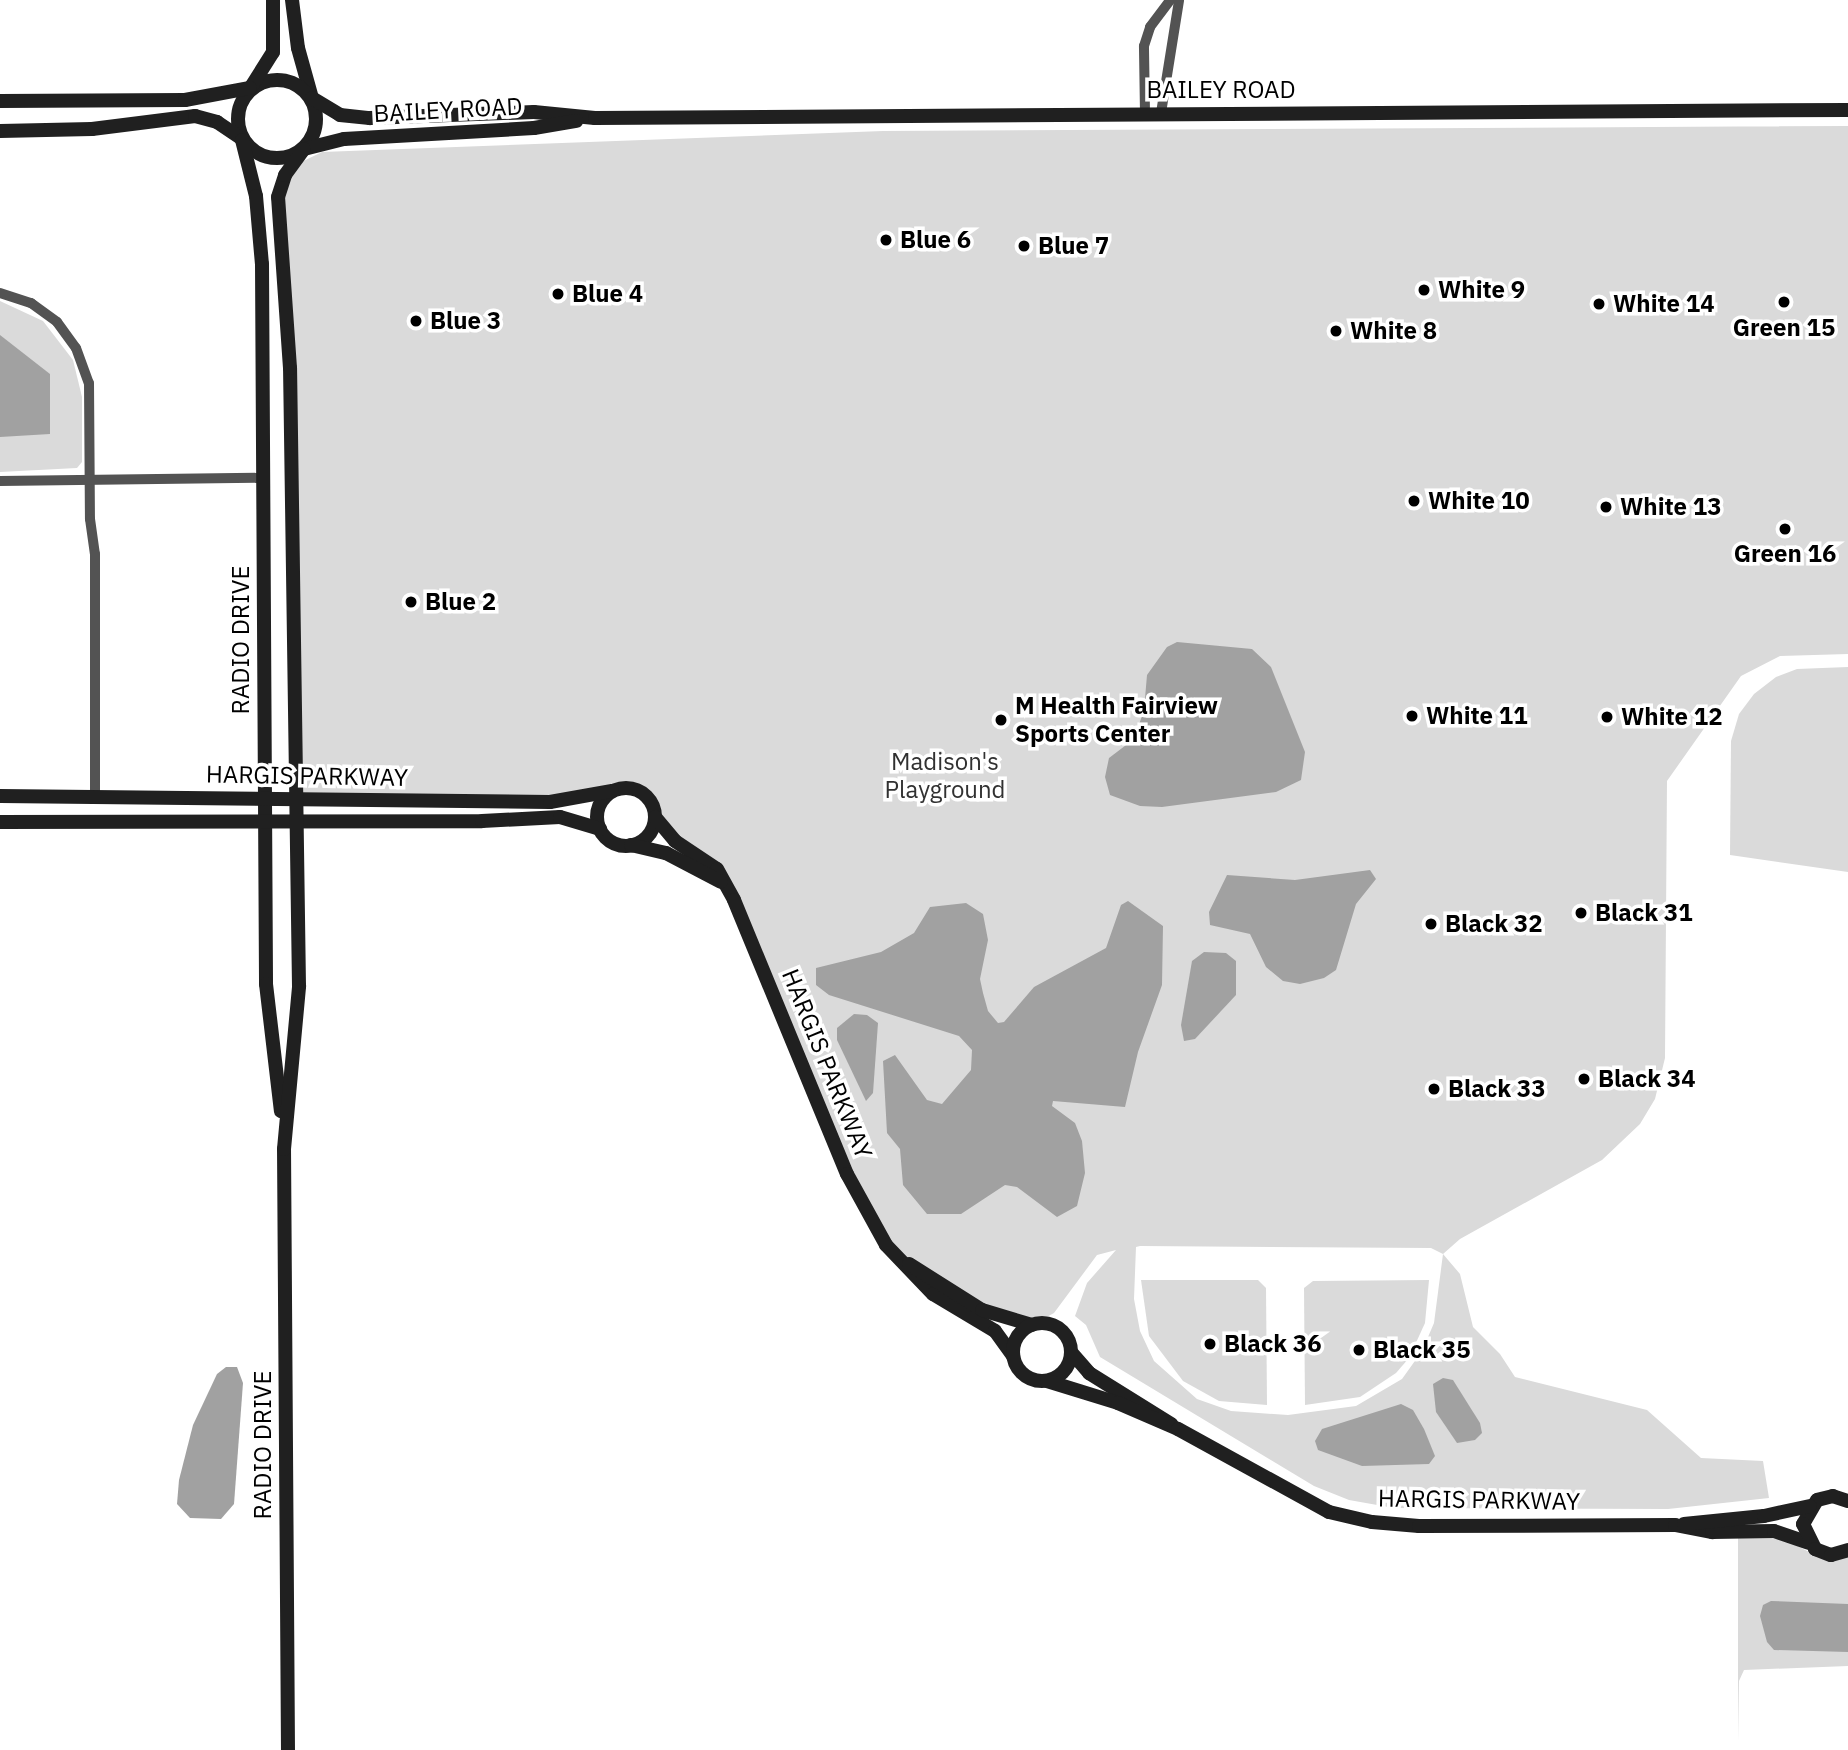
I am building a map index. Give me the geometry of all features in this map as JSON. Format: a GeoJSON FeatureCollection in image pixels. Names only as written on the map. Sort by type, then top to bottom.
{"type":"FeatureCollection","features":[{"type":"Feature","properties":{"kind":"main road"},"geometry":{"type":"LineString","coordinates":[[242,140],[237,115],[250,88],[273,52],[274,0]]}},
{"type":"Feature","properties":{"kind":"main road"},"geometry":{"type":"LineString","coordinates":[[0,131],[92,129],[195,116],[217,122],[266,156],[304,149],[315,128],[312,98],[298,48],[292,0]]}},
{"type":"Feature","properties":{"kind":"main road"},"geometry":{"type":"LineString","coordinates":[[0,101],[184,100],[283,83],[312,98]]}},
{"type":"Feature","properties":{"kind":"main road","name":"BAILEY ROAD"},"geometry":{"type":"LineString","coordinates":[[312,98],[334,112],[355,118],[534,112],[595,118],[1848,110]]}},
{"type":"Feature","properties":{"kind":"main road","name":"BAILEY ROAD"},"geometry":{"type":"LineString","coordinates":[[304,149],[344,139],[534,128],[595,118]]}},
{"type":"Feature","properties":{"kind":"main road","name":"RADIO DRIVE"},"geometry":{"type":"LineString","coordinates":[[242,140],[256,196],[261,242],[267,984],[284,1140],[288,1750]]}},
{"type":"Feature","properties":{"kind":"main road","name":"RADIO DRIVE"},"geometry":{"type":"LineString","coordinates":[[284,1140],[299,986],[290,368],[278,197],[285,175],[304,149]]}},
{"type":"Feature","properties":{"kind":"main road"},"geometry":{"type":"LineString","coordinates":[[631,845],[645,838],[655,817],[652,802],[640,791],[626,788],[612,791],[597,812],[600,829],[613,842],[666,853],[721,881]]}},
{"type":"Feature","properties":{"kind":"main road","name":"HARGIS PARKWAY"},"geometry":{"type":"LineString","coordinates":[[0,796],[550,802],[612,791]]}},
{"type":"Feature","properties":{"kind":"main road","name":"HARGIS PARKWAY"},"geometry":{"type":"LineString","coordinates":[[0,822],[560,817],[600,829]]}},
{"type":"Feature","properties":{"kind":"main road","name":"HARGIS PARKWAY"},"geometry":{"type":"LineString","coordinates":[[655,817],[675,841],[717,869],[721,881],[741,913],[863,1209],[899,1258],[933,1294],[995,1331],[1013,1356]]}},
{"type":"Feature","properties":{"kind":"main road","name":"HARGIS PARKWAY"},"geometry":{"type":"LineString","coordinates":[[899,1258],[982,1310],[1032,1325]]}},
{"type":"Feature","properties":{"kind":"main road"},"geometry":{"type":"LineString","coordinates":[[1032,1325],[1057,1328],[1071,1352],[1067,1368],[1047,1381],[1029,1378],[1013,1356],[1017,1337],[1032,1325]]}},
{"type":"Feature","properties":{"kind":"main road","name":"HARGIS PARKWAY"},"geometry":{"type":"LineString","coordinates":[[1071,1352],[1089,1373],[1156,1410],[1178,1429]]}},
{"type":"Feature","properties":{"kind":"main road","name":"HARGIS PARKWAY"},"geometry":{"type":"LineString","coordinates":[[1047,1381],[1084,1389],[1178,1429],[1329,1512],[1372,1522],[1419,1526],[1675,1525],[1810,1506],[1826,1497],[1848,1501]]}},
{"type":"Feature","properties":{"kind":"main road"},"geometry":{"type":"LineString","coordinates":[[1808,1543],[1803,1524],[1810,1506]]}},
{"type":"Feature","properties":{"kind":"main road","name":"HARGIS PARKWAY"},"geometry":{"type":"LineString","coordinates":[[1675,1525],[1712,1532],[1774,1531],[1808,1543],[1822,1553],[1848,1550]]}},
{"type":"Feature","properties":{"kind":"street"},"geometry":{"type":"LineString","coordinates":[[1145,113],[1144,46],[1150,27],[1171,0]]}},
{"type":"Feature","properties":{"kind":"street"},"geometry":{"type":"LineString","coordinates":[[1161,113],[1178,0]]}},
{"type":"Feature","properties":{"kind":"street"},"geometry":{"type":"LineString","coordinates":[[0,293],[41,309],[76,348],[89,388],[90,478],[95,550],[95,796]]}},
{"type":"Feature","properties":{"kind":"street"},"geometry":{"type":"LineString","coordinates":[[0,481],[263,478]]}},
{"type":"Feature","properties":{"kind":"green space","name":"M Health Fairview Sports Center"},"geometry":{"type":"Polygon","coordinates":[[[1848,126],[1848,654],[1780,656],[1741,676],[1667,781],[1665,1058],[1655,1099],[1640,1124],[1602,1160],[1460,1239],[1443,1254],[1460,1274],[1473,1327],[1500,1354],[1515,1377],[1647,1410],[1701,1458],[1763,1461],[1769,1498],[1668,1509],[1394,1508],[1349,1500],[1314,1486],[1100,1357],[1086,1325],[1075,1316],[1087,1283],[1116,1250],[1097,1255],[1054,1313],[1032,1325],[1012,1321],[886,1245],[734,901],[655,817],[651,802],[640,791],[626,787],[598,796],[297,799],[278,207],[289,168],[322,152],[883,131],[1848,126]],[[1136,1247],[1134,1299],[1140,1331],[1154,1361],[1197,1399],[1231,1411],[1288,1415],[1356,1406],[1402,1379],[1422,1351],[1434,1323],[1443,1254],[1431,1248],[1136,1247]]]}},
{"type":"Feature","properties":{"kind":"green space"},"geometry":{"type":"Polygon","coordinates":[[[0,301],[43,321],[73,360],[82,397],[82,462],[77,468],[0,472],[0,301]]]}},
{"type":"Feature","properties":{"kind":"green space"},"geometry":{"type":"Polygon","coordinates":[[[1848,667],[1848,872],[1730,855],[1731,741],[1739,714],[1754,694],[1776,677],[1797,669],[1848,667]]]}},
{"type":"Feature","properties":{"kind":"green space","name":"Black 36"},"geometry":{"type":"Polygon","coordinates":[[[1141,1280],[1258,1280],[1266,1288],[1267,1405],[1219,1401],[1183,1381],[1149,1336],[1141,1280]]]}},
{"type":"Feature","properties":{"kind":"green space","name":"Black 35"},"geometry":{"type":"Polygon","coordinates":[[[1429,1280],[1425,1323],[1409,1358],[1396,1373],[1360,1397],[1305,1405],[1304,1288],[1313,1281],[1429,1280]]]}},
{"type":"Feature","properties":{"kind":"green space"},"geometry":{"type":"Polygon","coordinates":[[[1774,1534],[1811,1553],[1848,1555],[1848,1666],[1744,1670],[1739,1681],[1738,1742],[1738,1535],[1774,1534]]]}},
{"type":"Feature","properties":{"kind":"shaded area"},"geometry":{"type":"Polygon","coordinates":[[[0,335],[50,374],[50,434],[0,437],[0,335]]]}},
{"type":"Feature","properties":{"kind":"shaded area"},"geometry":{"type":"Polygon","coordinates":[[[1177,642],[1252,649],[1271,667],[1305,752],[1301,780],[1276,792],[1162,807],[1140,806],[1110,795],[1105,777],[1109,758],[1134,739],[1144,710],[1147,675],[1167,647],[1177,642]]]}},
{"type":"Feature","properties":{"kind":"shaded area"},"geometry":{"type":"Polygon","coordinates":[[[1370,870],[1376,879],[1356,904],[1336,970],[1324,978],[1300,984],[1283,981],[1266,967],[1250,934],[1210,925],[1209,912],[1227,875],[1295,880],[1370,870]]]}},
{"type":"Feature","properties":{"kind":"shaded area"},"geometry":{"type":"Polygon","coordinates":[[[1128,901],[1163,926],[1162,985],[1138,1052],[1125,1107],[1053,1101],[1052,1106],[1075,1123],[1082,1141],[1085,1173],[1077,1206],[1057,1217],[1017,1187],[1005,1185],[961,1214],[927,1214],[903,1185],[900,1149],[887,1133],[883,1061],[895,1055],[927,1100],[942,1104],[971,1070],[972,1050],[959,1036],[829,995],[816,985],[816,968],[881,952],[914,933],[930,907],[966,903],[983,914],[988,940],[980,979],[988,1011],[998,1023],[1004,1022],[1034,987],[1106,948],[1121,905],[1128,901]]]}},
{"type":"Feature","properties":{"kind":"shaded area"},"geometry":{"type":"Polygon","coordinates":[[[1204,952],[1226,953],[1236,961],[1236,995],[1195,1039],[1184,1041],[1181,1025],[1192,961],[1204,952]]]}},
{"type":"Feature","properties":{"kind":"shaded area"},"geometry":{"type":"Polygon","coordinates":[[[854,1014],[867,1015],[878,1023],[873,1093],[866,1101],[837,1040],[837,1028],[854,1014]]]}},
{"type":"Feature","properties":{"kind":"shaded area"},"geometry":{"type":"Polygon","coordinates":[[[226,1367],[237,1367],[243,1383],[234,1504],[221,1519],[190,1518],[177,1504],[179,1480],[193,1425],[217,1374],[226,1367]]]}},
{"type":"Feature","properties":{"kind":"shaded area"},"geometry":{"type":"Polygon","coordinates":[[[1443,1378],[1453,1380],[1480,1423],[1482,1433],[1475,1440],[1457,1443],[1436,1412],[1433,1384],[1443,1378]]]}},
{"type":"Feature","properties":{"kind":"shaded area"},"geometry":{"type":"Polygon","coordinates":[[[1401,1404],[1413,1410],[1424,1429],[1435,1456],[1429,1464],[1362,1466],[1318,1450],[1315,1441],[1322,1429],[1401,1404]]]}},
{"type":"Feature","properties":{"kind":"shaded area"},"geometry":{"type":"Polygon","coordinates":[[[1771,1601],[1848,1604],[1848,1652],[1774,1650],[1767,1642],[1760,1616],[1763,1605],[1771,1601]]]}},
{"type":"Feature","properties":{"kind":"place","name":"Blue 6"},"geometry":{"type":"Point","coordinates":[886,240]}},
{"type":"Feature","properties":{"kind":"place","name":"Blue 7"},"geometry":{"type":"Point","coordinates":[1024,246]}},
{"type":"Feature","properties":{"kind":"place","name":"White 9"},"geometry":{"type":"Point","coordinates":[1424,290]}},
{"type":"Feature","properties":{"kind":"place","name":"Blue 4"},"geometry":{"type":"Point","coordinates":[558,294]}},
{"type":"Feature","properties":{"kind":"place","name":"Green 15"},"geometry":{"type":"Point","coordinates":[1784,302]}},
{"type":"Feature","properties":{"kind":"place","name":"White 14"},"geometry":{"type":"Point","coordinates":[1599,304]}},
{"type":"Feature","properties":{"kind":"place","name":"Blue 3"},"geometry":{"type":"Point","coordinates":[416,321]}},
{"type":"Feature","properties":{"kind":"place","name":"White 8"},"geometry":{"type":"Point","coordinates":[1336,331]}},
{"type":"Feature","properties":{"kind":"place","name":"White 10"},"geometry":{"type":"Point","coordinates":[1414,501]}},
{"type":"Feature","properties":{"kind":"place","name":"White 13"},"geometry":{"type":"Point","coordinates":[1606,507]}},
{"type":"Feature","properties":{"kind":"place","name":"Green 16"},"geometry":{"type":"Point","coordinates":[1785,529]}},
{"type":"Feature","properties":{"kind":"place","name":"Blue 2"},"geometry":{"type":"Point","coordinates":[411,602]}},
{"type":"Feature","properties":{"kind":"place","name":"White 11"},"geometry":{"type":"Point","coordinates":[1412,716]}},
{"type":"Feature","properties":{"kind":"place","name":"White 12"},"geometry":{"type":"Point","coordinates":[1607,717]}},
{"type":"Feature","properties":{"kind":"place","name":"M Health Fairview Sports Center"},"geometry":{"type":"Point","coordinates":[1001,720]}},
{"type":"Feature","properties":{"kind":"place","name":"Black 31"},"geometry":{"type":"Point","coordinates":[1581,913]}},
{"type":"Feature","properties":{"kind":"place","name":"Black 32"},"geometry":{"type":"Point","coordinates":[1431,924]}},
{"type":"Feature","properties":{"kind":"place","name":"Black 34"},"geometry":{"type":"Point","coordinates":[1584,1079]}},
{"type":"Feature","properties":{"kind":"place","name":"Black 33"},"geometry":{"type":"Point","coordinates":[1434,1089]}},
{"type":"Feature","properties":{"kind":"place","name":"Black 36"},"geometry":{"type":"Point","coordinates":[1210,1344]}},
{"type":"Feature","properties":{"kind":"place","name":"Black 35"},"geometry":{"type":"Point","coordinates":[1359,1350]}},
{"type":"Feature","properties":{"kind":"park label","name":"Madison's Playground"},"geometry":{"type":"Point","coordinates":[945,776]}}]}
